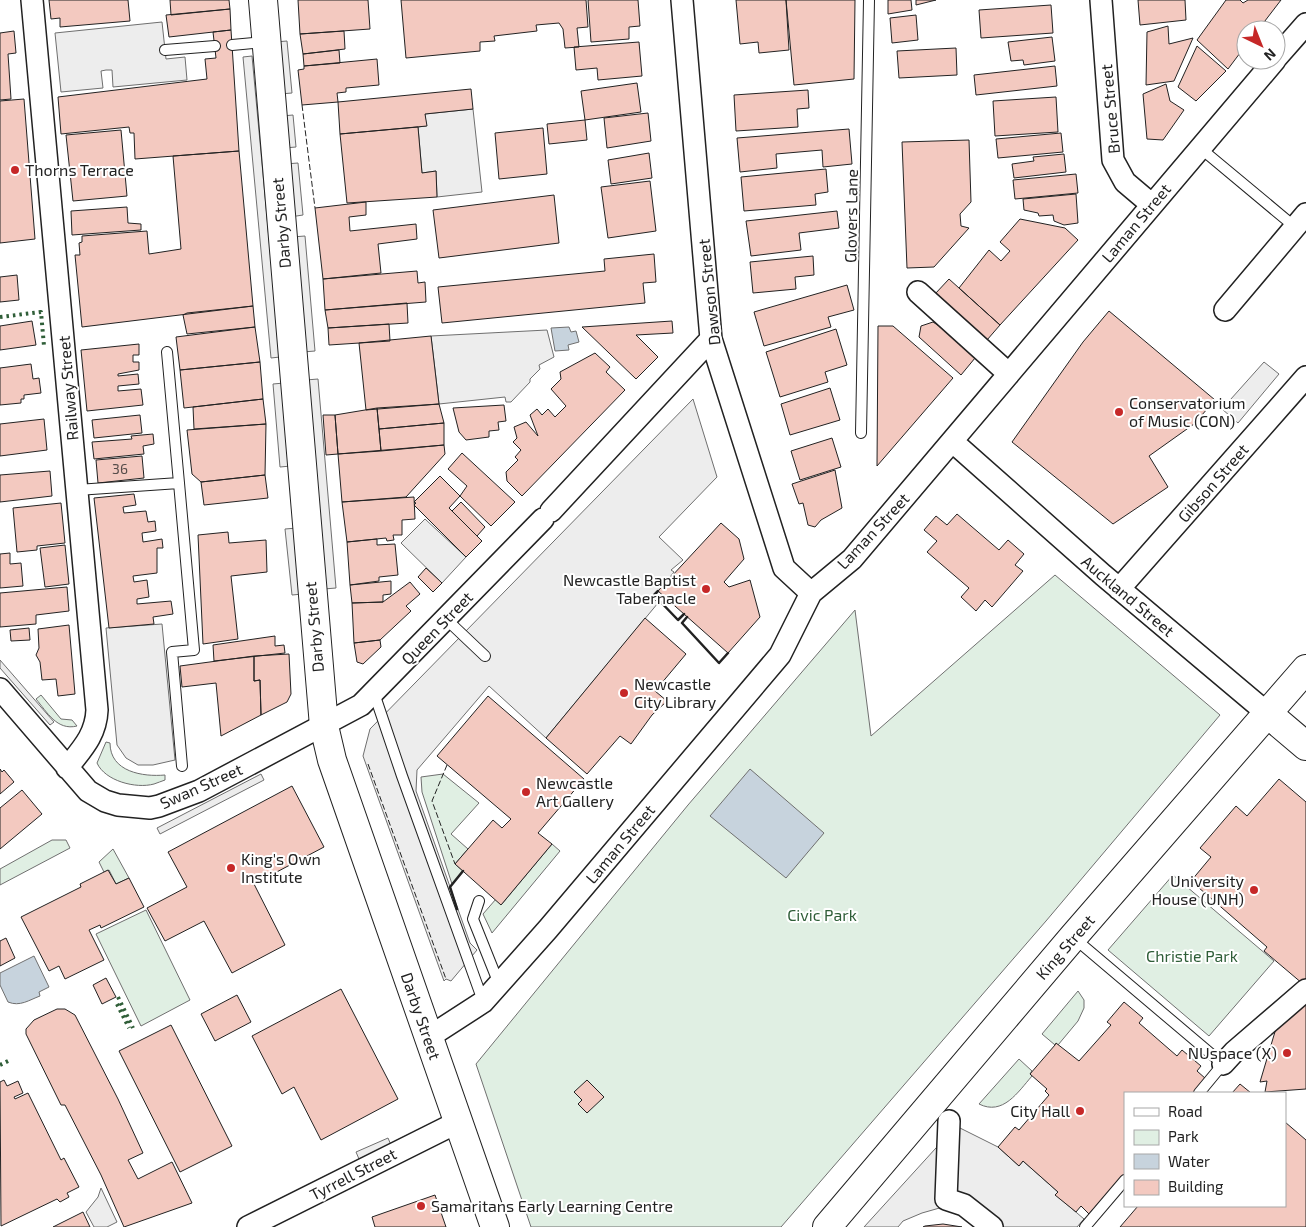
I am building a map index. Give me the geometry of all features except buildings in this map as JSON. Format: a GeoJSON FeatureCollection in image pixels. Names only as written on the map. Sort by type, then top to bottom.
{"type":"FeatureCollection","features":[{"type":"Feature","properties":{"kind":"main road","name":"Darby Street"},"geometry":{"type":"LineString","coordinates":[[263,0],[324,726],[332,760],[495,1227]]}},
{"type":"Feature","properties":{"kind":"main road","name":"King Street"},"geometry":{"type":"LineString","coordinates":[[828,1227],[1073,937],[1306,670]]}},
{"type":"Feature","properties":{"kind":"main road","name":"Auckland Street"},"geometry":{"type":"LineString","coordinates":[[1267,713],[1306,746]]}},
{"type":"Feature","properties":{"kind":"street","name":"Railway Street"},"geometry":{"type":"LineString","coordinates":[[32,0],[93,664],[96,723],[92,737],[67,768]]}},
{"type":"Feature","properties":{"kind":"street","name":"Dawson Street"},"geometry":{"type":"LineString","coordinates":[[682,0],[711,339],[784,568],[811,593]]}},
{"type":"Feature","properties":{"kind":"street","name":"Bruce Street"},"geometry":{"type":"LineString","coordinates":[[1101,0],[1113,160],[1125,182],[1151,204]]}},
{"type":"Feature","properties":{"kind":"street","name":"Laman Street"},"geometry":{"type":"LineString","coordinates":[[1286,47],[1306,24]]}},
{"type":"Feature","properties":{"kind":"street","name":"Laman Street"},"geometry":{"type":"LineString","coordinates":[[429,1037],[483,1002],[499,984],[780,655],[811,593],[852,559],[1266,70]]}},
{"type":"Feature","properties":{"kind":"street"},"geometry":{"type":"LineString","coordinates":[[1225,310],[1300,220]]}},
{"type":"Feature","properties":{"kind":"street"},"geometry":{"type":"LineString","coordinates":[[918,292],[1009,374]]}},
{"type":"Feature","properties":{"kind":"street","name":"Queen Street"},"geometry":{"type":"LineString","coordinates":[[324,726],[361,705],[374,693],[547,515],[711,339]]}},
{"type":"Feature","properties":{"kind":"street","name":"Gibson Street"},"geometry":{"type":"LineString","coordinates":[[1119,589],[1306,377]]}},
{"type":"Feature","properties":{"kind":"street","name":"Auckland Street"},"geometry":{"type":"LineString","coordinates":[[952,442],[1119,589],[1267,713]]}},
{"type":"Feature","properties":{"kind":"street","name":"Swan Street"},"geometry":{"type":"LineString","coordinates":[[0,689],[88,791],[105,801],[150,808],[199,791],[324,726]]}},
{"type":"Feature","properties":{"kind":"street"},"geometry":{"type":"LineString","coordinates":[[1223,1064],[1234,1052],[1306,990]]}},
{"type":"Feature","properties":{"kind":"street","name":"Tyrrell Street"},"geometry":{"type":"LineString","coordinates":[[248,1227],[458,1122]]}},
{"type":"Feature","properties":{"kind":"street"},"geometry":{"type":"LineString","coordinates":[[949,1122],[946,1199],[964,1205],[992,1227]]}},
{"type":"Feature","properties":{"kind":"lane","name":"Glovers Lane"},"geometry":{"type":"LineString","coordinates":[[861,433],[869,0]]}},
{"type":"Feature","properties":{"kind":"lane"},"geometry":{"type":"LineString","coordinates":[[232,45],[266,42]]}},
{"type":"Feature","properties":{"kind":"lane"},"geometry":{"type":"LineString","coordinates":[[165,50],[214,46]]}},
{"type":"Feature","properties":{"kind":"lane"},"geometry":{"type":"LineString","coordinates":[[1199,147],[1300,220]]}},
{"type":"Feature","properties":{"kind":"lane"},"geometry":{"type":"LineString","coordinates":[[168,352],[194,650],[172,652],[182,766]]}},
{"type":"Feature","properties":{"kind":"lane"},"geometry":{"type":"LineString","coordinates":[[77,490],[179,483]]}},
{"type":"Feature","properties":{"kind":"lane"},"geometry":{"type":"LineString","coordinates":[[446,619],[485,656]]}},
{"type":"Feature","properties":{"kind":"lane"},"geometry":{"type":"LineString","coordinates":[[374,693],[483,1002]]}},
{"type":"Feature","properties":{"kind":"lane"},"geometry":{"type":"LineString","coordinates":[[479,901],[472,919],[499,984]]}},
{"type":"Feature","properties":{"kind":"lane"},"geometry":{"type":"LineString","coordinates":[[1073,937],[1223,1064],[1200,1092]]}},
{"type":"Feature","properties":{"kind":"lane"},"geometry":{"type":"LineString","coordinates":[[1085,1227],[1124,1181]]}},
{"type":"Feature","properties":{"kind":"green space","name":"Civic Park"},"geometry":{"type":"Polygon","coordinates":[[[1055,575],[1220,715],[1046,921],[781,1227],[531,1227],[476,1064],[688,805],[855,610],[871,736],[1055,575]]]}},
{"type":"Feature","properties":{"kind":"green space"},"geometry":{"type":"Polygon","coordinates":[[[41,695],[61,719],[72,720],[77,726],[64,726],[53,719],[36,699],[41,695]]]}},
{"type":"Feature","properties":{"kind":"green space"},"geometry":{"type":"Polygon","coordinates":[[[106,742],[110,743],[111,753],[116,761],[129,771],[147,775],[165,775],[165,780],[154,784],[139,785],[122,782],[107,775],[97,763],[106,742]]]}},
{"type":"Feature","properties":{"kind":"green space"},"geometry":{"type":"Polygon","coordinates":[[[443,774],[479,803],[451,834],[468,849],[455,864],[463,871],[452,884],[422,792],[421,777],[443,774]]]}},
{"type":"Feature","properties":{"kind":"green space"},"geometry":{"type":"Polygon","coordinates":[[[52,840],[66,840],[70,848],[0,885],[0,869],[52,840]]]}},
{"type":"Feature","properties":{"kind":"green space"},"geometry":{"type":"Polygon","coordinates":[[[552,844],[560,851],[492,933],[483,914],[496,899],[502,904],[552,844]]]}},
{"type":"Feature","properties":{"kind":"green space"},"geometry":{"type":"Polygon","coordinates":[[[113,849],[129,878],[116,884],[109,870],[104,872],[99,862],[113,849]]]}},
{"type":"Feature","properties":{"kind":"green space","name":"Christie Park"},"geometry":{"type":"Polygon","coordinates":[[[1173,875],[1274,961],[1209,1036],[1108,950],[1173,875]]]}},
{"type":"Feature","properties":{"kind":"green space"},"geometry":{"type":"Polygon","coordinates":[[[146,910],[190,1000],[141,1026],[96,934],[146,910]]]}},
{"type":"Feature","properties":{"kind":"green space"},"geometry":{"type":"Polygon","coordinates":[[[1078,991],[1084,1000],[1084,1008],[1078,1021],[1058,1045],[1055,1045],[1042,1034],[1078,991]]]}},
{"type":"Feature","properties":{"kind":"green space"},"geometry":{"type":"Polygon","coordinates":[[[1019,1059],[1032,1071],[1030,1074],[1032,1076],[1021,1089],[1003,1105],[988,1107],[979,1104],[1019,1059]]]}},
{"type":"Feature","properties":{"kind":"shaded area"},"geometry":{"type":"Polygon","coordinates":[[[162,22],[166,59],[185,57],[187,80],[113,87],[112,70],[106,70],[101,71],[103,88],[61,92],[55,33],[162,22]]]}},
{"type":"Feature","properties":{"kind":"shaded area"},"geometry":{"type":"Polygon","coordinates":[[[287,41],[292,93],[280,94],[275,42],[287,41]]]}},
{"type":"Feature","properties":{"kind":"shaded area"},"geometry":{"type":"Polygon","coordinates":[[[252,56],[280,357],[271,358],[243,57],[252,56]]]}},
{"type":"Feature","properties":{"kind":"shaded area"},"geometry":{"type":"Polygon","coordinates":[[[473,109],[482,192],[437,197],[436,171],[422,173],[418,127],[426,126],[425,114],[473,109]]]}},
{"type":"Feature","properties":{"kind":"shaded area"},"geometry":{"type":"Polygon","coordinates":[[[293,115],[296,147],[284,148],[282,116],[293,115]]]}},
{"type":"Feature","properties":{"kind":"shaded area"},"geometry":{"type":"Polygon","coordinates":[[[298,163],[303,215],[290,217],[285,164],[298,163]]]}},
{"type":"Feature","properties":{"kind":"shaded area"},"geometry":{"type":"Polygon","coordinates":[[[305,236],[315,351],[303,352],[292,237],[305,236]]]}},
{"type":"Feature","properties":{"kind":"shaded area"},"geometry":{"type":"Polygon","coordinates":[[[547,330],[554,357],[539,365],[540,369],[511,402],[506,402],[505,397],[439,404],[431,336],[547,330]]]}},
{"type":"Feature","properties":{"kind":"shaded area"},"geometry":{"type":"Polygon","coordinates":[[[1264,362],[1279,374],[1238,423],[1222,409],[1264,362]]]}},
{"type":"Feature","properties":{"kind":"shaded area"},"geometry":{"type":"Polygon","coordinates":[[[318,379],[336,588],[324,589],[306,380],[318,379]]]}},
{"type":"Feature","properties":{"kind":"shaded area"},"geometry":{"type":"Polygon","coordinates":[[[284,383],[291,466],[280,467],[273,384],[284,383]]]}},
{"type":"Feature","properties":{"kind":"shaded area"},"geometry":{"type":"Polygon","coordinates":[[[693,399],[717,477],[659,537],[683,560],[671,570],[674,572],[653,598],[658,603],[546,738],[489,686],[417,770],[416,791],[470,943],[477,950],[451,981],[446,979],[444,981],[363,756],[370,729],[693,399]]]}},
{"type":"Feature","properties":{"kind":"shaded area"},"geometry":{"type":"Polygon","coordinates":[[[425,519],[466,557],[442,583],[401,543],[425,519]]]}},
{"type":"Feature","properties":{"kind":"shaded area"},"geometry":{"type":"Polygon","coordinates":[[[297,528],[303,594],[292,595],[285,529],[297,528]]]}},
{"type":"Feature","properties":{"kind":"shaded area"},"geometry":{"type":"Polygon","coordinates":[[[162,624],[175,760],[153,765],[138,765],[126,758],[117,745],[106,628],[162,624]]]}},
{"type":"Feature","properties":{"kind":"shaded area"},"geometry":{"type":"Polygon","coordinates":[[[0,660],[54,722],[50,725],[0,668],[0,660]]]}},
{"type":"Feature","properties":{"kind":"shaded area"},"geometry":{"type":"Polygon","coordinates":[[[261,774],[264,780],[160,834],[157,828],[261,774]]]}},
{"type":"Feature","properties":{"kind":"shaded area"},"geometry":{"type":"Polygon","coordinates":[[[956,1126],[998,1147],[1019,1166],[1023,1161],[1058,1192],[1056,1195],[1084,1219],[1077,1227],[984,1227],[981,1223],[943,1207],[903,1221],[898,1227],[864,1227],[956,1126]]]}},
{"type":"Feature","properties":{"kind":"shaded area"},"geometry":{"type":"Polygon","coordinates":[[[388,1138],[391,1145],[359,1159],[356,1152],[388,1138]]]}},
{"type":"Feature","properties":{"kind":"shaded area"},"geometry":{"type":"Polygon","coordinates":[[[101,1188],[117,1222],[107,1227],[94,1227],[86,1212],[98,1197],[101,1188]]]}},
{"type":"Feature","properties":{"kind":"water"},"geometry":{"type":"Polygon","coordinates":[[[569,327],[571,332],[576,331],[579,342],[568,345],[569,350],[555,351],[551,328],[569,327]]]}},
{"type":"Feature","properties":{"kind":"water"},"geometry":{"type":"Polygon","coordinates":[[[750,769],[824,833],[786,878],[710,816],[750,769]]]}},
{"type":"Feature","properties":{"kind":"water"},"geometry":{"type":"Polygon","coordinates":[[[34,956],[49,987],[39,992],[40,996],[28,1001],[17,1004],[8,1002],[0,985],[0,973],[34,956]]]}},
{"type":"Feature","properties":{"kind":"hedge"},"geometry":{"type":"LineString","coordinates":[[0,317],[41,312],[44,346]]}},
{"type":"Feature","properties":{"kind":"hedge"},"geometry":{"type":"LineString","coordinates":[[118,997],[133,1028]]}},
{"type":"Feature","properties":{"kind":"hedge"},"geometry":{"type":"LineString","coordinates":[[117,1004],[129,1028]]}},
{"type":"Feature","properties":{"kind":"hedge"},"geometry":{"type":"LineString","coordinates":[[0,1065],[10,1060]]}},
{"type":"Feature","properties":{"kind":"fence"},"geometry":{"type":"LineString","coordinates":[[302,105],[315,208]]}},
{"type":"Feature","properties":{"kind":"fence"},"geometry":{"type":"LineString","coordinates":[[368,764],[446,979]]}},
{"type":"Feature","properties":{"kind":"fence"},"geometry":{"type":"LineString","coordinates":[[447,765],[432,801],[455,864]]}},
{"type":"Feature","properties":{"kind":"wall"},"geometry":{"type":"LineString","coordinates":[[658,591],[654,595],[678,620],[684,614]]}},
{"type":"Feature","properties":{"kind":"wall"},"geometry":{"type":"LineString","coordinates":[[687,617],[682,623],[719,663],[728,653]]}},
{"type":"Feature","properties":{"kind":"wall"},"geometry":{"type":"LineString","coordinates":[[457,909],[450,887],[463,871]]}},
{"type":"Feature","properties":{"kind":"place","name":"Thorns Terrace"},"geometry":{"type":"Point","coordinates":[15,170]}},
{"type":"Feature","properties":{"kind":"place","name":"Conservatorium of Music (CON)"},"geometry":{"type":"Point","coordinates":[1119,412]}},
{"type":"Feature","properties":{"kind":"place","name":"Newcastle Baptist Tabernacle"},"geometry":{"type":"Point","coordinates":[706,589]}},
{"type":"Feature","properties":{"kind":"place","name":"Newcastle City Library"},"geometry":{"type":"Point","coordinates":[624,693]}},
{"type":"Feature","properties":{"kind":"place","name":"Newcastle Art Gallery"},"geometry":{"type":"Point","coordinates":[526,792]}},
{"type":"Feature","properties":{"kind":"place","name":"King's Own Institute"},"geometry":{"type":"Point","coordinates":[231,868]}},
{"type":"Feature","properties":{"kind":"place","name":"University House (UNH)"},"geometry":{"type":"Point","coordinates":[1254,890]}},
{"type":"Feature","properties":{"kind":"place","name":"NUspace (X)"},"geometry":{"type":"Point","coordinates":[1287,1053]}},
{"type":"Feature","properties":{"kind":"place","name":"City Hall"},"geometry":{"type":"Point","coordinates":[1080,1111]}},
{"type":"Feature","properties":{"kind":"place","name":"Samaritans Early Learning Centre"},"geometry":{"type":"Point","coordinates":[421,1206]}}]}
